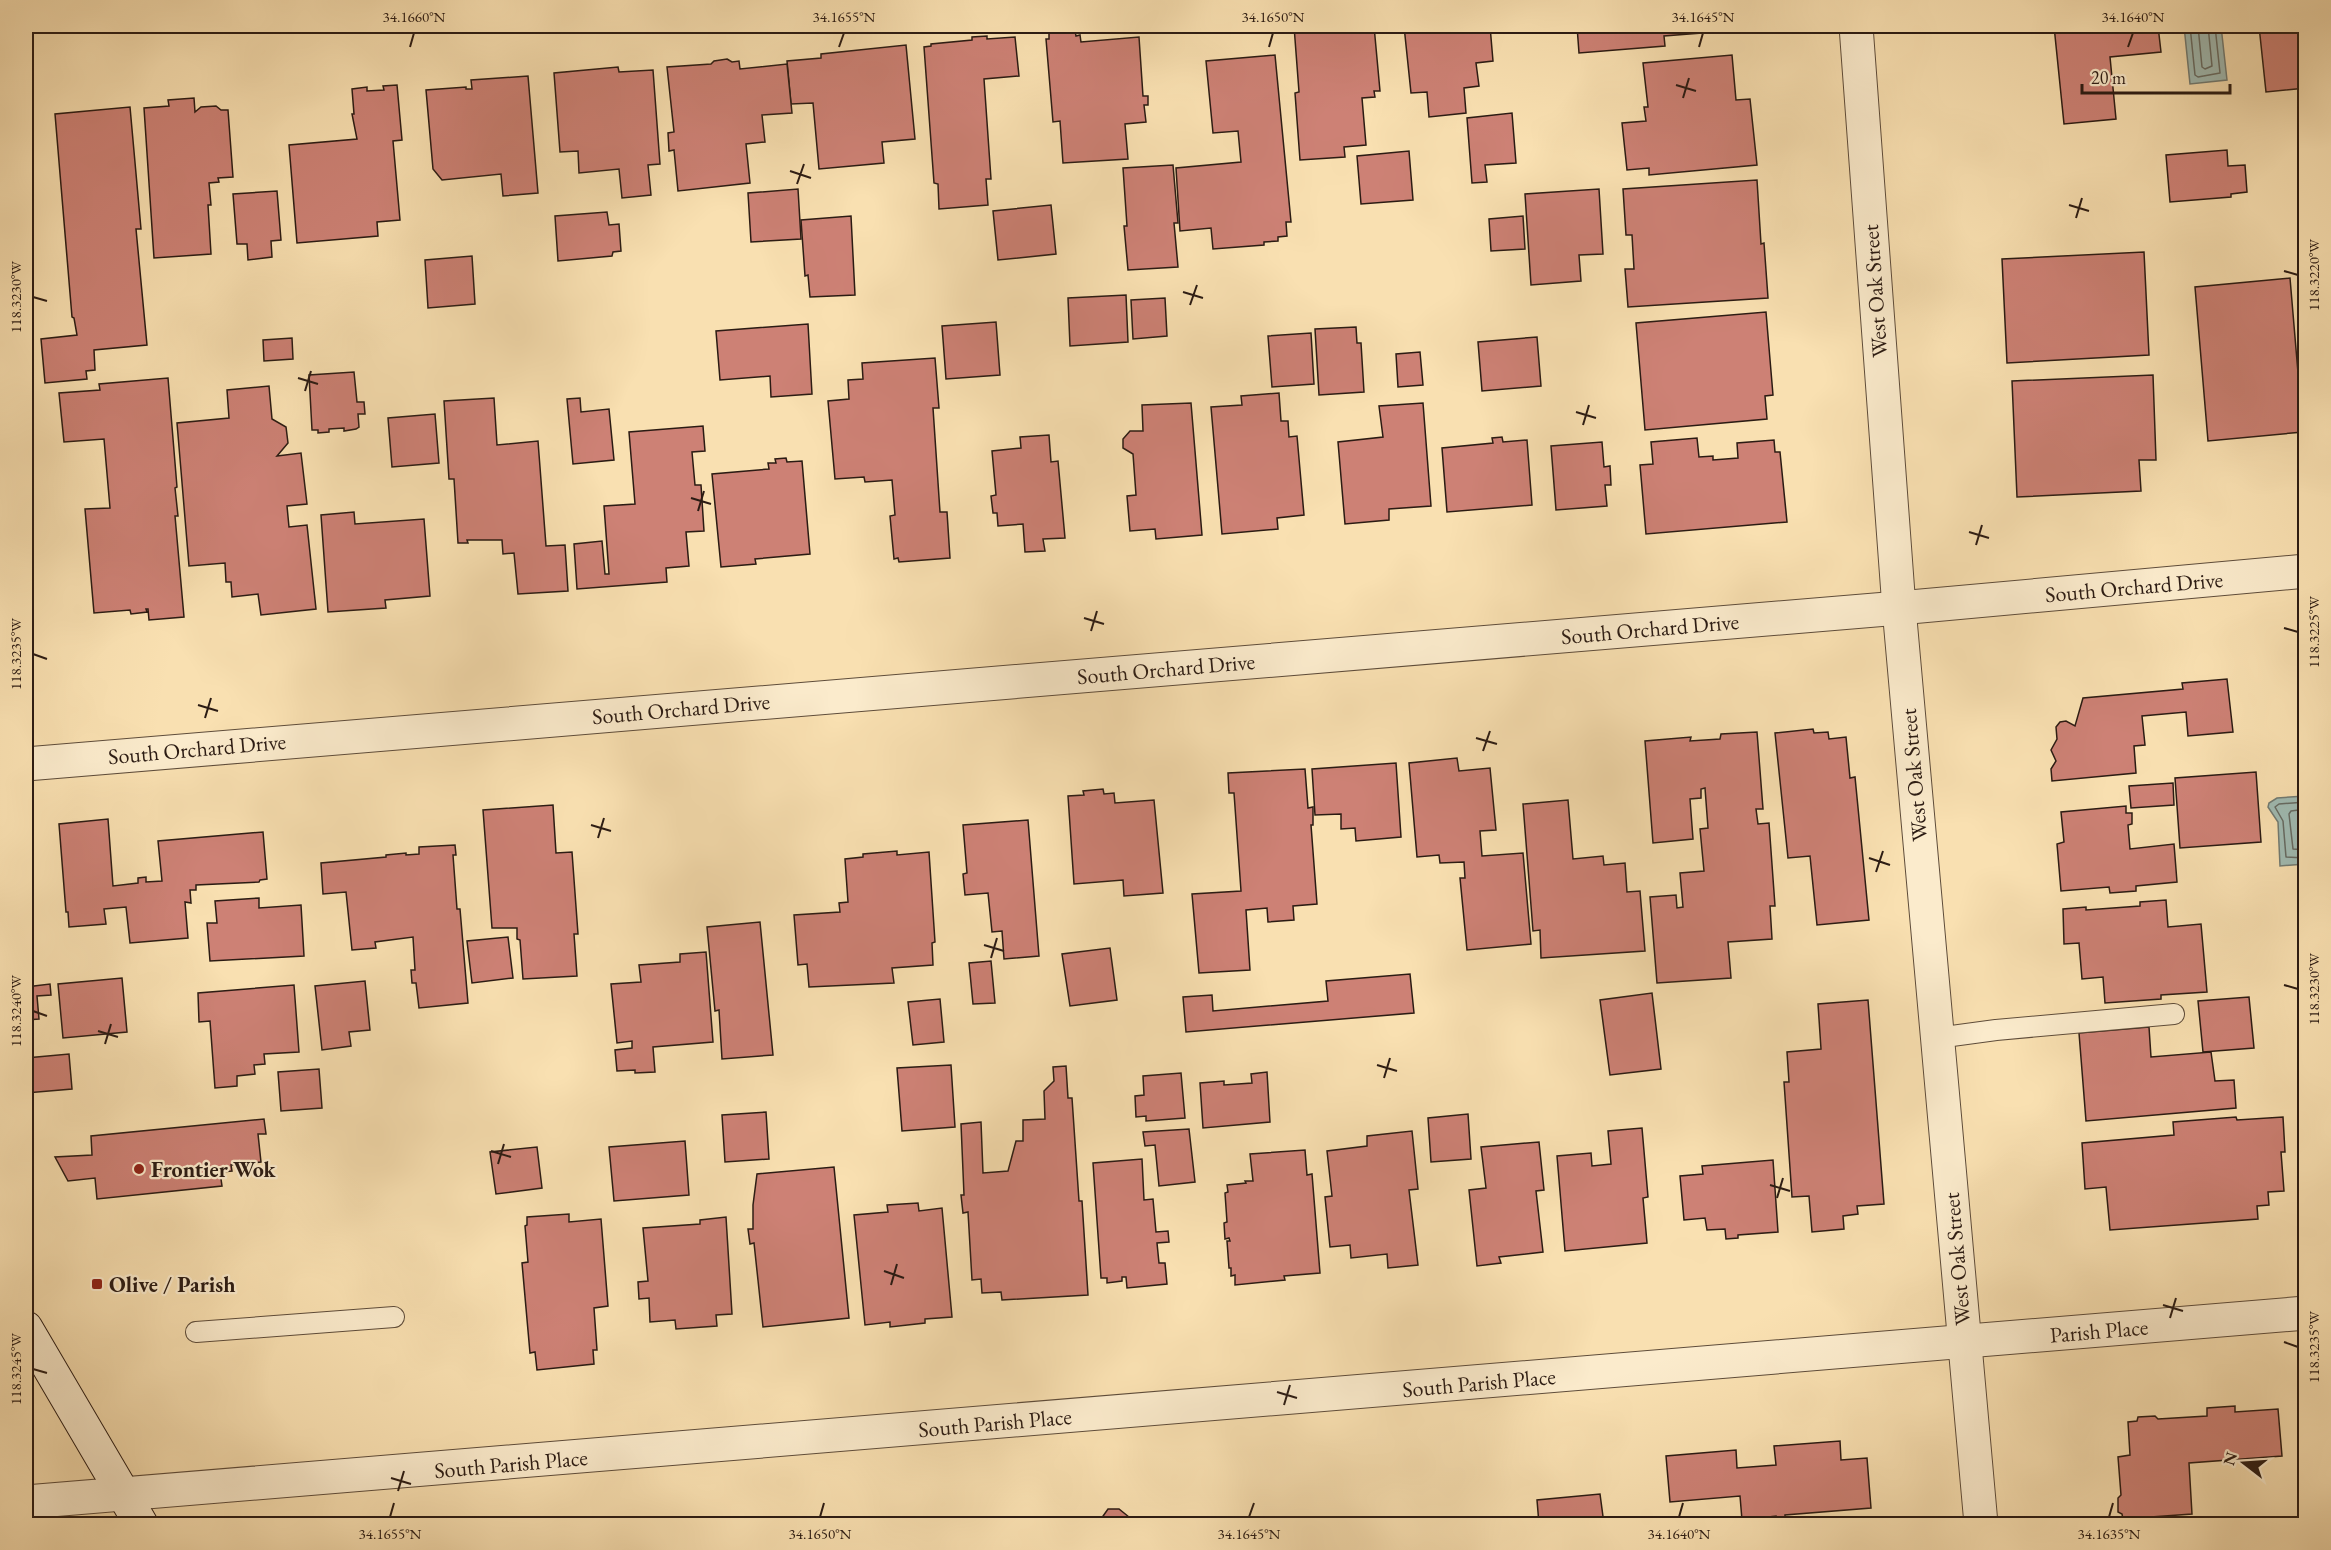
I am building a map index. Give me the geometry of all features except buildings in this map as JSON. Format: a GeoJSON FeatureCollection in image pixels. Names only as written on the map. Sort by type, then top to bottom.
{"type":"FeatureCollection","features":[{"type":"Feature","properties":{"kind":"street","name":"West Oak Street"},"geometry":{"type":"LineString","coordinates":[[1856,26],[1899,608],[1981,1524]]}},
{"type":"Feature","properties":{"kind":"street","name":"South Orchard Drive"},"geometry":{"type":"LineString","coordinates":[[26,764],[1899,608],[2306,571]]}},
{"type":"Feature","properties":{"kind":"street","name":"Parish Place"},"geometry":{"type":"LineString","coordinates":[[1964,1343],[2306,1313]]}},
{"type":"Feature","properties":{"kind":"street"},"geometry":{"type":"LineString","coordinates":[[26,1328],[141,1524]]}},
{"type":"Feature","properties":{"kind":"street","name":"South Parish Place"},"geometry":{"type":"LineString","coordinates":[[26,1502],[1964,1343]]}},
{"type":"Feature","properties":{"kind":"lane"},"geometry":{"type":"LineString","coordinates":[[1937,1038],[1996,1030],[2174,1014]]}},
{"type":"Feature","properties":{"kind":"lane"},"geometry":{"type":"LineString","coordinates":[[196,1332],[394,1317]]}},
{"type":"Feature","properties":{"kind":"water"},"geometry":{"type":"Polygon","coordinates":[[[2184,26],[2221,26],[2227,80],[2190,84],[2184,26]]]}},
{"type":"Feature","properties":{"kind":"water"},"geometry":{"type":"Polygon","coordinates":[[[2305,796],[2305,864],[2280,866],[2278,822],[2268,807],[2269,803],[2277,798],[2305,796]]]}},
{"type":"Feature","properties":{"kind":"place","name":"Frontier Wok"},"geometry":{"type":"Point","coordinates":[139,1169]}},
{"type":"Feature","properties":{"kind":"place","name":"Olive / Parish"},"geometry":{"type":"Point","coordinates":[97,1284]}}]}
